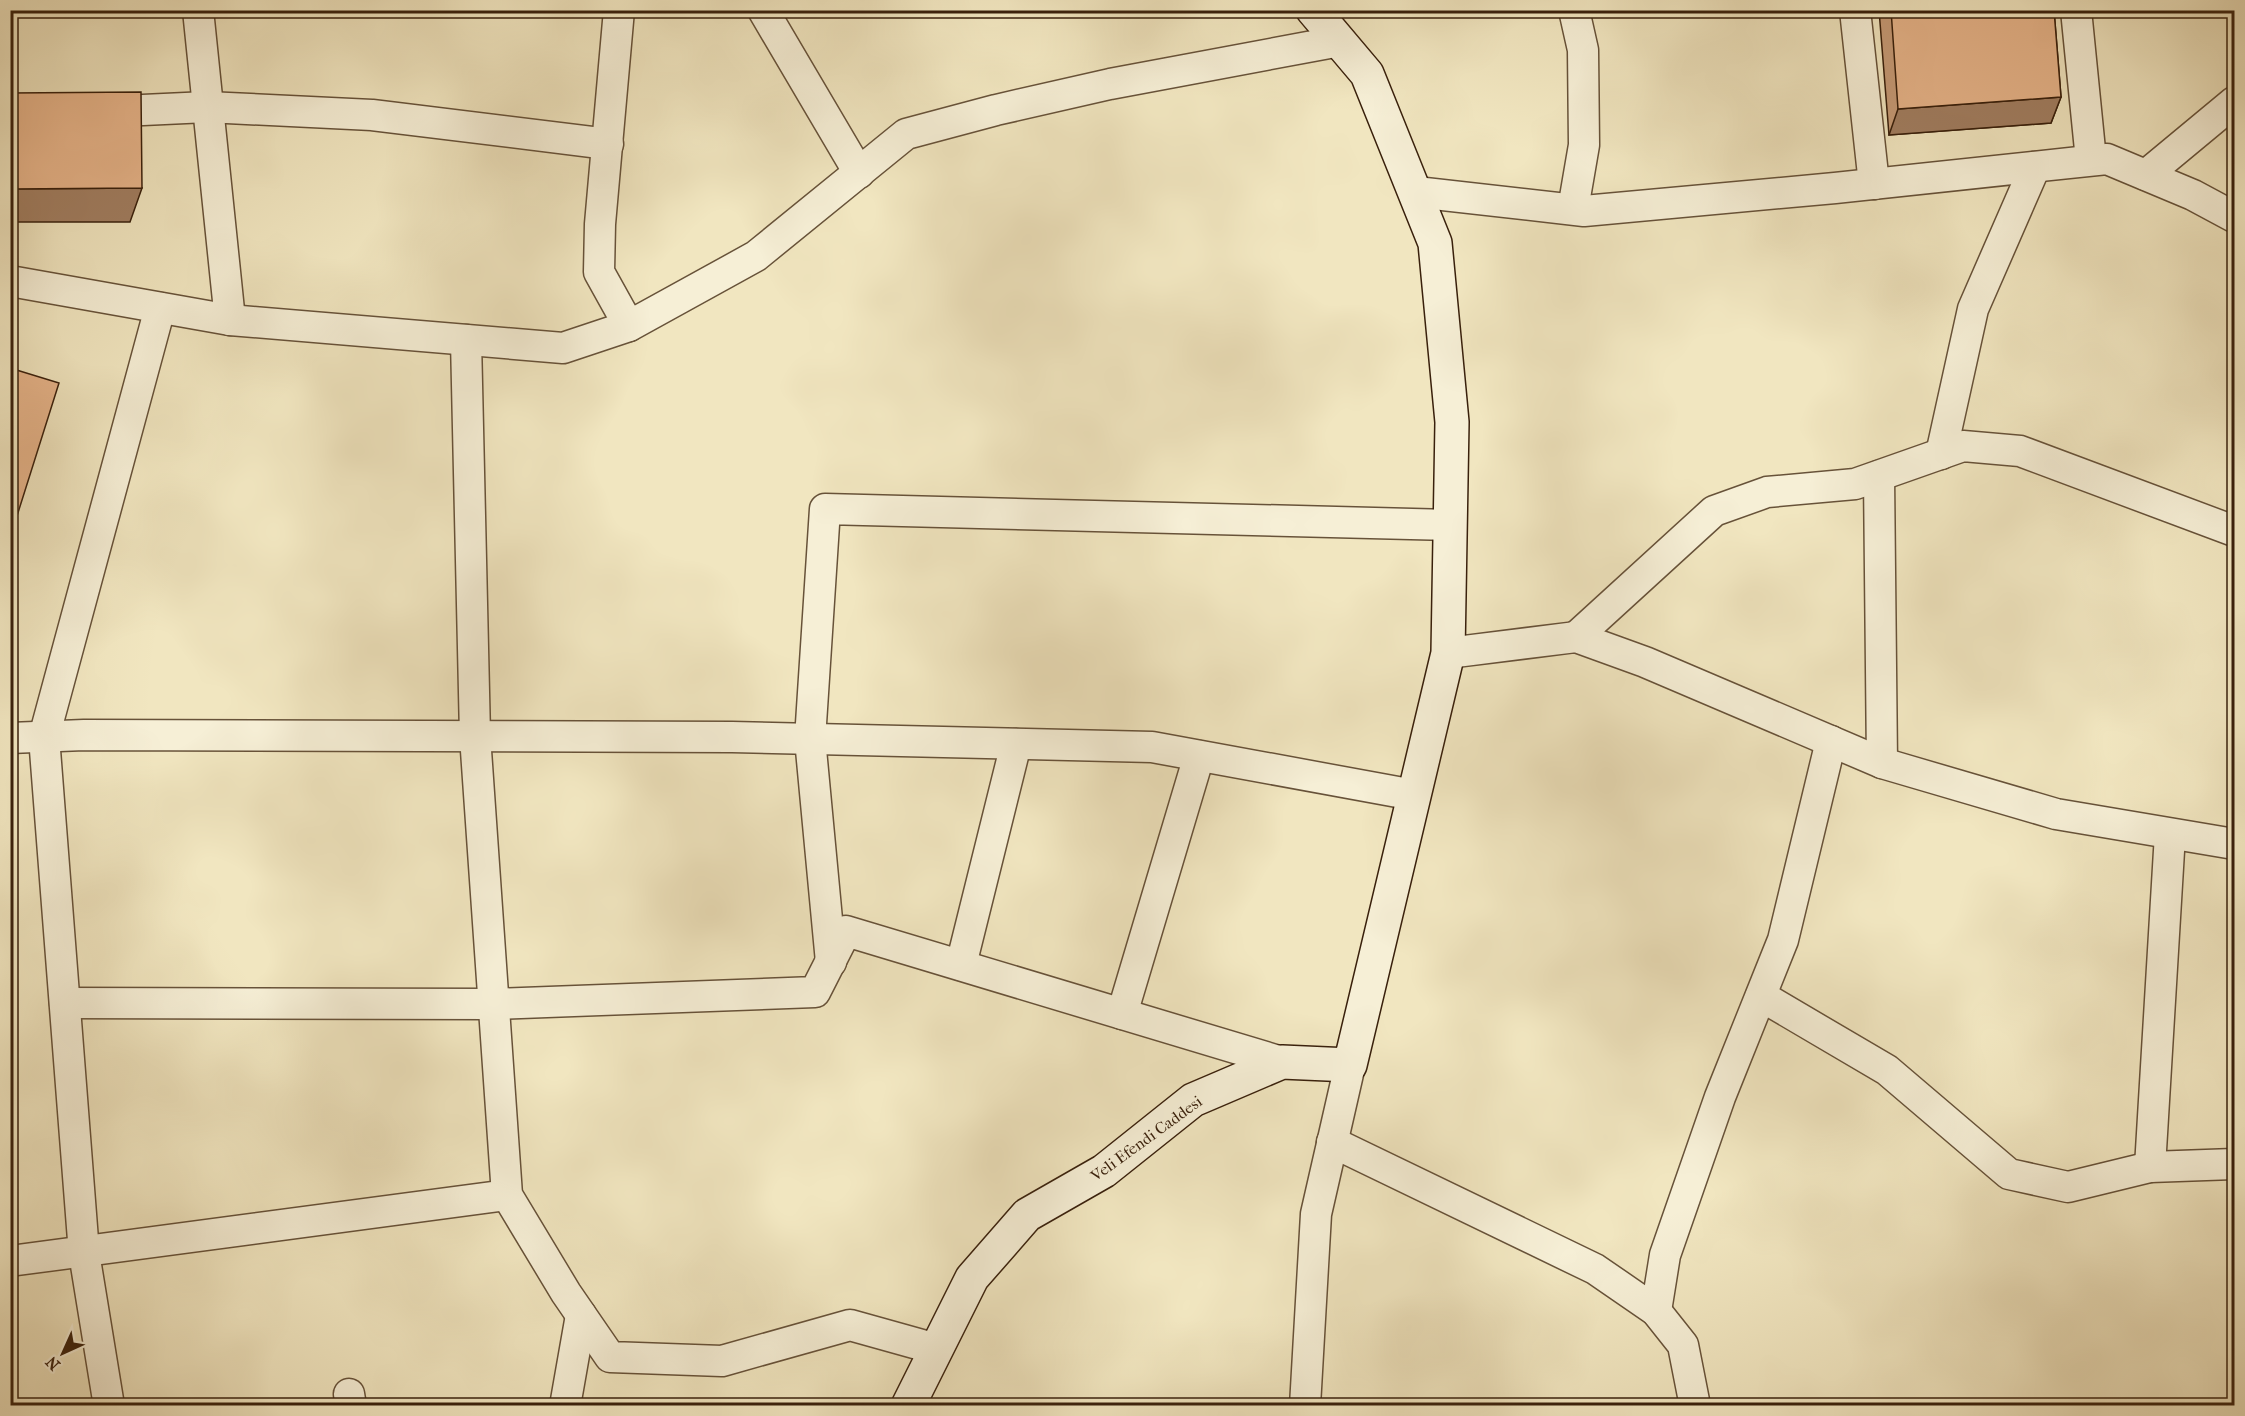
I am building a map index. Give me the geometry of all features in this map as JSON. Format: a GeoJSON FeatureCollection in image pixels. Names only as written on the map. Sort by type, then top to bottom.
{"type":"FeatureCollection","features":[{"type":"Feature","properties":{"kind":"street"},"geometry":{"type":"LineString","coordinates":[[198,10],[230,320]]}},
{"type":"Feature","properties":{"kind":"street"},"geometry":{"type":"LineString","coordinates":[[619,10],[600,224],[599,272],[629,326]]}},
{"type":"Feature","properties":{"kind":"street"},"geometry":{"type":"LineString","coordinates":[[763,10],[859,173]]}},
{"type":"Feature","properties":{"kind":"street"},"geometry":{"type":"LineString","coordinates":[[1305,1406],[1316,1214],[1448,653],[1452,422],[1435,243],[1367,74],[1313,10]]}},
{"type":"Feature","properties":{"kind":"street"},"geometry":{"type":"LineString","coordinates":[[1573,209],[1584,145],[1583,50],[1574,10]]}},
{"type":"Feature","properties":{"kind":"street"},"geometry":{"type":"LineString","coordinates":[[1856,10],[1874,184]]}},
{"type":"Feature","properties":{"kind":"street"},"geometry":{"type":"LineString","coordinates":[[2076,10],[2091,160]]}},
{"type":"Feature","properties":{"kind":"street"},"geometry":{"type":"LineString","coordinates":[[10,281],[230,320],[563,348],[629,326],[756,256],[906,134],[996,110],[1110,84],[1340,41]]}},
{"type":"Feature","properties":{"kind":"street"},"geometry":{"type":"LineString","coordinates":[[2146,175],[2235,102]]}},
{"type":"Feature","properties":{"kind":"street"},"geometry":{"type":"LineString","coordinates":[[68,113],[207,107],[372,115],[608,144]]}},
{"type":"Feature","properties":{"kind":"street"},"geometry":{"type":"LineString","coordinates":[[1416,192],[1584,210],[1874,184],[2106,159],[2193,195],[2235,217]]}},
{"type":"Feature","properties":{"kind":"street"},"geometry":{"type":"LineString","coordinates":[[1941,454],[1973,309],[2035,167]]}},
{"type":"Feature","properties":{"kind":"street"},"geometry":{"type":"LineString","coordinates":[[109,1406],[84,1253],[44,737],[160,308]]}},
{"type":"Feature","properties":{"kind":"street"},"geometry":{"type":"LineString","coordinates":[[466,340],[475,736],[507,1195],[581,1315],[610,1357],[722,1361],[850,1325],[936,1349]]}},
{"type":"Feature","properties":{"kind":"street"},"geometry":{"type":"LineString","coordinates":[[1576,637],[1714,511],[1767,492],[1856,484],[1963,446],[2020,451],[2235,531]]}},
{"type":"Feature","properties":{"kind":"street"},"geometry":{"type":"LineString","coordinates":[[1879,476],[1882,763]]}},
{"type":"Feature","properties":{"kind":"street"},"geometry":{"type":"LineString","coordinates":[[831,962],[810,739],[825,509],[1450,525]]}},
{"type":"Feature","properties":{"kind":"street"},"geometry":{"type":"LineString","coordinates":[[1448,653],[1576,637],[1645,662],[1882,763],[2056,814],[2235,844]]}},
{"type":"Feature","properties":{"kind":"street"},"geometry":{"type":"LineString","coordinates":[[10,738],[475,736],[810,739],[1152,747],[1414,795]]}},
{"type":"Feature","properties":{"kind":"street"},"geometry":{"type":"LineString","coordinates":[[1656,1311],[1665,1255],[1720,1097],[1783,940],[1831,741]]}},
{"type":"Feature","properties":{"kind":"street"},"geometry":{"type":"LineString","coordinates":[[961,965],[1016,744]]}},
{"type":"Feature","properties":{"kind":"street"},"geometry":{"type":"LineString","coordinates":[[1122,1014],[1199,756]]}},
{"type":"Feature","properties":{"kind":"street"},"geometry":{"type":"LineString","coordinates":[[2150,1167],[2170,834]]}},
{"type":"Feature","properties":{"kind":"street"},"geometry":{"type":"LineString","coordinates":[[65,1003],[493,1004],[815,992],[846,931],[1282,1062]]}},
{"type":"Feature","properties":{"kind":"street"},"geometry":{"type":"LineString","coordinates":[[1761,996],[1887,1070],[2009,1174],[2068,1187],[2150,1167],[2235,1164]]}},
{"type":"Feature","properties":{"kind":"street","name":"Veli Efendi Caddesi"},"geometry":{"type":"LineString","coordinates":[[908,1406],[972,1278],[1027,1215],[1104,1171],[1193,1100],[1282,1062],[1350,1065]]}},
{"type":"Feature","properties":{"kind":"street"},"geometry":{"type":"LineString","coordinates":[[1332,1142],[1595,1269],[1656,1311],[1683,1345],[1695,1406]]}},
{"type":"Feature","properties":{"kind":"street"},"geometry":{"type":"LineString","coordinates":[[10,1261],[84,1253],[507,1195]]}},
{"type":"Feature","properties":{"kind":"street"},"geometry":{"type":"LineString","coordinates":[[565,1406],[581,1315]]}},
{"type":"Feature","properties":{"kind":"building"},"geometry":{"type":"Polygon","coordinates":[[[1891,10],[2054,10],[2061,97],[1898,109],[1891,10]]]}},
{"type":"Feature","properties":{"kind":"building"},"geometry":{"type":"Polygon","coordinates":[[[141,92],[142,188],[10,189],[10,93],[141,92]]]}},
{"type":"Feature","properties":{"kind":"building"},"geometry":{"type":"Polygon","coordinates":[[[10,368],[59,383],[10,538],[10,368]]]}}]}
